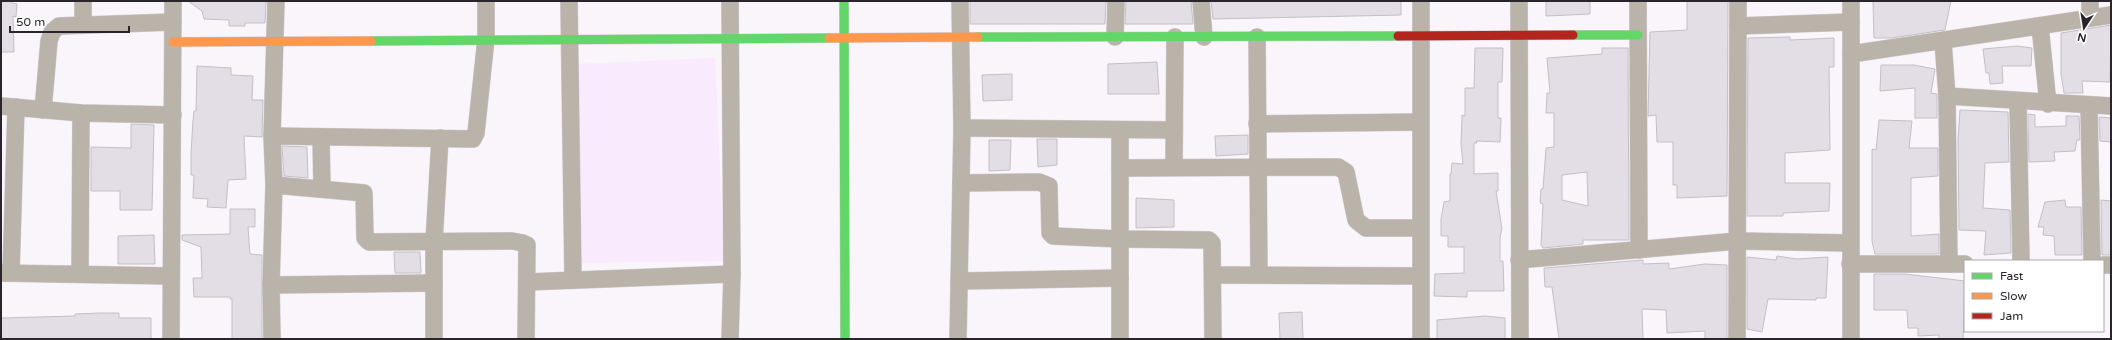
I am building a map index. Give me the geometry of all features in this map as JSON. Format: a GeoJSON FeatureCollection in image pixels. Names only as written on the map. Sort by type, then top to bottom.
{"type":"FeatureCollection","features":[{"type":"Feature","properties":{"kind":"street"},"geometry":{"type":"LineString","coordinates":[[83,1],[83,24]]}},
{"type":"Feature","properties":{"kind":"street"},"geometry":{"type":"LineString","coordinates":[[171,339],[173,1]]}},
{"type":"Feature","properties":{"kind":"street"},"geometry":{"type":"LineString","coordinates":[[272,339],[271,285],[274,185],[272,136],[276,1]]}},
{"type":"Feature","properties":{"kind":"street"},"geometry":{"type":"LineString","coordinates":[[272,136],[472,139],[475,136],[486,40],[486,1]]}},
{"type":"Feature","properties":{"kind":"street"},"geometry":{"type":"LineString","coordinates":[[569,1],[573,280]]}},
{"type":"Feature","properties":{"kind":"street"},"geometry":{"type":"LineString","coordinates":[[730,1],[732,274],[730,339]]}},
{"type":"Feature","properties":{"kind":"street"},"geometry":{"type":"LineString","coordinates":[[844,1],[845,339]]}},
{"type":"Feature","properties":{"kind":"street"},"geometry":{"type":"LineString","coordinates":[[958,339],[962,128],[960,1]]}},
{"type":"Feature","properties":{"kind":"street"},"geometry":{"type":"LineString","coordinates":[[1116,1],[1116,37]]}},
{"type":"Feature","properties":{"kind":"street"},"geometry":{"type":"LineString","coordinates":[[1201,1],[1204,38]]}},
{"type":"Feature","properties":{"kind":"street"},"geometry":{"type":"LineString","coordinates":[[1421,1],[1421,339]]}},
{"type":"Feature","properties":{"kind":"street"},"geometry":{"type":"LineString","coordinates":[[1518,1],[1520,339]]}},
{"type":"Feature","properties":{"kind":"street"},"geometry":{"type":"LineString","coordinates":[[1638,1],[1639,250]]}},
{"type":"Feature","properties":{"kind":"street"},"geometry":{"type":"LineString","coordinates":[[1737,339],[1738,1]]}},
{"type":"Feature","properties":{"kind":"street"},"geometry":{"type":"LineString","coordinates":[[1851,1],[1851,339]]}},
{"type":"Feature","properties":{"kind":"street"},"geometry":{"type":"LineString","coordinates":[[2090,1],[2090,18]]}},
{"type":"Feature","properties":{"kind":"street"},"geometry":{"type":"LineString","coordinates":[[1851,54],[2111,15]]}},
{"type":"Feature","properties":{"kind":"street"},"geometry":{"type":"LineString","coordinates":[[43,110],[49,41],[52,32],[59,26],[173,22]]}},
{"type":"Feature","properties":{"kind":"street"},"geometry":{"type":"LineString","coordinates":[[1738,26],[1851,22]]}},
{"type":"Feature","properties":{"kind":"street"},"geometry":{"type":"LineString","coordinates":[[2040,26],[2048,104]]}},
{"type":"Feature","properties":{"kind":"street"},"geometry":{"type":"LineString","coordinates":[[173,42],[960,37],[1204,38],[1519,35],[1638,36]]}},
{"type":"Feature","properties":{"kind":"street"},"geometry":{"type":"LineString","coordinates":[[1174,166],[1175,37]]}},
{"type":"Feature","properties":{"kind":"street"},"geometry":{"type":"LineString","coordinates":[[1257,37],[1258,274]]}},
{"type":"Feature","properties":{"kind":"street"},"geometry":{"type":"LineString","coordinates":[[1850,264],[1957,264],[1943,40]]}},
{"type":"Feature","properties":{"kind":"street"},"geometry":{"type":"LineString","coordinates":[[1947,96],[2048,104],[2111,106]]}},
{"type":"Feature","properties":{"kind":"street"},"geometry":{"type":"LineString","coordinates":[[2018,102],[2021,260]]}},
{"type":"Feature","properties":{"kind":"street"},"geometry":{"type":"LineString","coordinates":[[171,276],[6,273],[9,106],[81,113],[173,115]]}},
{"type":"Feature","properties":{"kind":"street"},"geometry":{"type":"LineString","coordinates":[[2089,106],[2092,260]]}},
{"type":"Feature","properties":{"kind":"street"},"geometry":{"type":"LineString","coordinates":[[80,274],[81,113]]}},
{"type":"Feature","properties":{"kind":"street"},"geometry":{"type":"LineString","coordinates":[[1257,124],[1420,122]]}},
{"type":"Feature","properties":{"kind":"street"},"geometry":{"type":"LineString","coordinates":[[962,128],[1174,130]]}},
{"type":"Feature","properties":{"kind":"street"},"geometry":{"type":"LineString","coordinates":[[1120,130],[1120,339]]}},
{"type":"Feature","properties":{"kind":"street"},"geometry":{"type":"LineString","coordinates":[[322,137],[322,189]]}},
{"type":"Feature","properties":{"kind":"street"},"geometry":{"type":"LineString","coordinates":[[434,339],[434,242],[440,138]]}},
{"type":"Feature","properties":{"kind":"street"},"geometry":{"type":"LineString","coordinates":[[1120,168],[1174,166],[1258,166],[1343,168],[1346,172],[1356,220],[1360,225],[1366,228],[1420,228]]}},
{"type":"Feature","properties":{"kind":"street"},"geometry":{"type":"LineString","coordinates":[[961,183],[1039,182],[1049,186],[1051,235],[1120,239],[1210,240],[1212,243],[1213,275],[1213,339]]}},
{"type":"Feature","properties":{"kind":"street"},"geometry":{"type":"LineString","coordinates":[[274,185],[364,193],[365,238],[369,242],[512,241],[524,243],[527,245],[526,339]]}},
{"type":"Feature","properties":{"kind":"street"},"geometry":{"type":"LineString","coordinates":[[1519,260],[1738,240],[1850,243]]}},
{"type":"Feature","properties":{"kind":"street"},"geometry":{"type":"LineString","coordinates":[[527,282],[732,274]]}},
{"type":"Feature","properties":{"kind":"street"},"geometry":{"type":"LineString","coordinates":[[1213,275],[1258,274],[1420,276]]}},
{"type":"Feature","properties":{"kind":"street"},"geometry":{"type":"LineString","coordinates":[[959,281],[1120,278]]}},
{"type":"Feature","properties":{"kind":"street"},"geometry":{"type":"LineString","coordinates":[[271,285],[434,283]]}},
{"type":"Feature","properties":{"kind":"shaded area"},"geometry":{"type":"Polygon","coordinates":[[[715,58],[724,261],[578,263],[576,64],[715,58]]]}},
{"type":"Feature","properties":{"kind":"building"},"geometry":{"type":"Polygon","coordinates":[[[1,1],[12,1],[12,3],[17,4],[16,17],[13,16],[14,52],[1,52],[1,1]]]}},
{"type":"Feature","properties":{"kind":"building"},"geometry":{"type":"Polygon","coordinates":[[[188,1],[266,1],[265,23],[245,23],[245,26],[229,26],[229,20],[204,19],[202,11],[188,1]]]}},
{"type":"Feature","properties":{"kind":"building"},"geometry":{"type":"Polygon","coordinates":[[[970,1],[1106,1],[1105,24],[970,24],[970,1]]]}},
{"type":"Feature","properties":{"kind":"building"},"geometry":{"type":"Polygon","coordinates":[[[1126,1],[1191,1],[1193,24],[1125,24],[1126,1]]]}},
{"type":"Feature","properties":{"kind":"building"},"geometry":{"type":"Polygon","coordinates":[[[1211,1],[1401,1],[1401,15],[1213,19],[1211,1]]]}},
{"type":"Feature","properties":{"kind":"building"},"geometry":{"type":"Polygon","coordinates":[[[1546,1],[1590,1],[1590,14],[1546,16],[1546,1]]]}},
{"type":"Feature","properties":{"kind":"building"},"geometry":{"type":"Polygon","coordinates":[[[1687,1],[1728,1],[1727,196],[1677,198],[1677,185],[1673,185],[1673,142],[1657,142],[1656,115],[1648,116],[1650,32],[1687,30],[1687,1]]]}},
{"type":"Feature","properties":{"kind":"building"},"geometry":{"type":"Polygon","coordinates":[[[1873,1],[1951,1],[1945,30],[1892,38],[1874,38],[1873,1]]]}},
{"type":"Feature","properties":{"kind":"building"},"geometry":{"type":"Polygon","coordinates":[[[2111,25],[2110,82],[2082,81],[2083,93],[2064,93],[2061,74],[2061,33],[2111,25]]]}},
{"type":"Feature","properties":{"kind":"building"},"geometry":{"type":"Polygon","coordinates":[[[1790,37],[1790,40],[1834,38],[1834,67],[1829,67],[1830,150],[1785,153],[1785,183],[1830,183],[1829,211],[1783,213],[1783,216],[1747,216],[1748,38],[1790,37]]]}},
{"type":"Feature","properties":{"kind":"building"},"geometry":{"type":"Polygon","coordinates":[[[2017,46],[2032,48],[2031,66],[2002,66],[2003,83],[1990,84],[1989,73],[1986,73],[1983,49],[2017,46]]]}},
{"type":"Feature","properties":{"kind":"building"},"geometry":{"type":"Polygon","coordinates":[[[1475,48],[1503,48],[1502,82],[1498,82],[1498,118],[1501,118],[1500,142],[1476,141],[1477,143],[1474,143],[1474,174],[1498,173],[1498,191],[1496,191],[1502,229],[1500,237],[1500,261],[1503,261],[1504,291],[1467,291],[1467,297],[1434,296],[1435,274],[1464,273],[1464,247],[1448,247],[1448,236],[1441,236],[1441,219],[1444,202],[1450,201],[1450,174],[1452,163],[1463,164],[1461,144],[1462,115],[1465,116],[1465,88],[1474,88],[1475,48]]]}},
{"type":"Feature","properties":{"kind":"building"},"geometry":{"type":"Polygon","coordinates":[[[1602,48],[1628,48],[1629,240],[1583,240],[1583,244],[1543,248],[1541,245],[1543,204],[1540,203],[1541,189],[1543,189],[1546,148],[1554,147],[1554,113],[1546,113],[1547,93],[1550,93],[1547,58],[1602,54],[1602,48]],[[1587,172],[1562,175],[1562,200],[1588,206],[1587,172]]]}},
{"type":"Feature","properties":{"kind":"building"},"geometry":{"type":"Polygon","coordinates":[[[1157,62],[1159,94],[1108,94],[1108,64],[1157,62]]]}},
{"type":"Feature","properties":{"kind":"building"},"geometry":{"type":"Polygon","coordinates":[[[1881,65],[1914,65],[1935,69],[1931,93],[1937,94],[1937,118],[1915,118],[1915,88],[1880,91],[1881,65]]]}},
{"type":"Feature","properties":{"kind":"building"},"geometry":{"type":"Polygon","coordinates":[[[197,66],[231,68],[231,75],[253,76],[252,100],[263,100],[262,137],[244,136],[246,179],[228,180],[226,208],[207,207],[208,199],[193,198],[194,175],[191,175],[191,153],[194,111],[196,111],[197,66]]]}},
{"type":"Feature","properties":{"kind":"building"},"geometry":{"type":"Polygon","coordinates":[[[1012,74],[1012,100],[983,101],[982,75],[1012,74]]]}},
{"type":"Feature","properties":{"kind":"building"},"geometry":{"type":"Polygon","coordinates":[[[1960,110],[2008,112],[2009,162],[1985,163],[1983,208],[2010,210],[2011,253],[1984,255],[1986,231],[1959,230],[1958,139],[1960,110]]]}},
{"type":"Feature","properties":{"kind":"building"},"geometry":{"type":"Polygon","coordinates":[[[2028,114],[2035,115],[2035,127],[2066,126],[2066,116],[2079,116],[2080,140],[2077,140],[2075,151],[2054,152],[2055,161],[2029,162],[2028,114]]]}},
{"type":"Feature","properties":{"kind":"building"},"geometry":{"type":"Polygon","coordinates":[[[2099,117],[2111,118],[2111,142],[2100,141],[2099,117]]]}},
{"type":"Feature","properties":{"kind":"building"},"geometry":{"type":"Polygon","coordinates":[[[1879,120],[1912,121],[1909,148],[1938,148],[1938,176],[1911,178],[1911,236],[1939,234],[1939,254],[1875,254],[1872,241],[1872,149],[1876,150],[1879,120]]]}},
{"type":"Feature","properties":{"kind":"building"},"geometry":{"type":"Polygon","coordinates":[[[131,124],[154,125],[152,210],[120,210],[120,191],[91,191],[91,147],[131,148],[131,124]]]}},
{"type":"Feature","properties":{"kind":"building"},"geometry":{"type":"Polygon","coordinates":[[[1248,135],[1248,154],[1216,156],[1215,136],[1248,135]]]}},
{"type":"Feature","properties":{"kind":"building"},"geometry":{"type":"Polygon","coordinates":[[[1037,139],[1057,139],[1057,165],[1038,167],[1037,139]]]}},
{"type":"Feature","properties":{"kind":"building"},"geometry":{"type":"Polygon","coordinates":[[[989,140],[1011,140],[1010,170],[989,171],[989,140]]]}},
{"type":"Feature","properties":{"kind":"building"},"geometry":{"type":"Polygon","coordinates":[[[282,146],[307,147],[308,178],[284,176],[282,146]]]}},
{"type":"Feature","properties":{"kind":"building"},"geometry":{"type":"Polygon","coordinates":[[[1136,198],[1174,200],[1174,227],[1136,228],[1136,198]]]}},
{"type":"Feature","properties":{"kind":"building"},"geometry":{"type":"Polygon","coordinates":[[[2065,200],[2066,207],[2081,207],[2082,255],[2055,255],[2054,236],[2043,235],[2044,227],[2038,227],[2045,202],[2065,200]]]}},
{"type":"Feature","properties":{"kind":"building"},"geometry":{"type":"Polygon","coordinates":[[[2101,200],[2111,201],[2111,255],[2102,255],[2101,200]]]}},
{"type":"Feature","properties":{"kind":"building"},"geometry":{"type":"Polygon","coordinates":[[[230,209],[255,209],[255,227],[248,227],[250,254],[262,255],[262,339],[232,339],[232,299],[230,299],[230,297],[194,297],[193,278],[202,278],[201,247],[182,240],[182,235],[230,234],[230,209]]]}},
{"type":"Feature","properties":{"kind":"building"},"geometry":{"type":"Polygon","coordinates":[[[154,235],[155,264],[118,264],[118,236],[154,235]]]}},
{"type":"Feature","properties":{"kind":"building"},"geometry":{"type":"Polygon","coordinates":[[[394,252],[420,252],[421,273],[395,273],[394,252]]]}},
{"type":"Feature","properties":{"kind":"building"},"geometry":{"type":"Polygon","coordinates":[[[1777,256],[1797,259],[1828,257],[1826,298],[1816,298],[1816,300],[1768,299],[1762,332],[1747,329],[1747,257],[1776,260],[1777,256]]]}},
{"type":"Feature","properties":{"kind":"building"},"geometry":{"type":"Polygon","coordinates":[[[1643,260],[1643,264],[1669,263],[1669,269],[1705,264],[1727,265],[1727,339],[1705,339],[1705,331],[1667,333],[1666,310],[1642,309],[1643,339],[1559,339],[1552,287],[1545,287],[1544,268],[1643,260]]]}},
{"type":"Feature","properties":{"kind":"building"},"geometry":{"type":"Polygon","coordinates":[[[1874,274],[1905,274],[1964,281],[1963,339],[1939,339],[1939,335],[1918,336],[1918,328],[1908,328],[1907,310],[1874,310],[1874,274]]]}},
{"type":"Feature","properties":{"kind":"building"},"geometry":{"type":"Polygon","coordinates":[[[1302,312],[1303,339],[1280,339],[1279,313],[1302,312]]]}},
{"type":"Feature","properties":{"kind":"building"},"geometry":{"type":"Polygon","coordinates":[[[119,313],[119,318],[151,318],[151,339],[1,339],[1,318],[75,316],[75,314],[119,313]]]}},
{"type":"Feature","properties":{"kind":"building"},"geometry":{"type":"Polygon","coordinates":[[[1485,316],[1505,318],[1505,339],[1437,339],[1437,320],[1485,316]]]}},
{"type":"Feature","properties":{"kind":"traffic: fast"},"geometry":{"type":"LineString","coordinates":[[844,1],[845,339]]}},
{"type":"Feature","properties":{"kind":"traffic: fast"},"geometry":{"type":"LineString","coordinates":[[1573,35],[1638,35]]}},
{"type":"Feature","properties":{"kind":"traffic: fast"},"geometry":{"type":"LineString","coordinates":[[978,37],[1398,36]]}},
{"type":"Feature","properties":{"kind":"traffic: fast"},"geometry":{"type":"LineString","coordinates":[[371,41],[829,38]]}},
{"type":"Feature","properties":{"kind":"traffic: slow"},"geometry":{"type":"LineString","coordinates":[[829,38],[978,37]]}},
{"type":"Feature","properties":{"kind":"traffic: slow"},"geometry":{"type":"LineString","coordinates":[[173,42],[371,41]]}},
{"type":"Feature","properties":{"kind":"traffic: jam"},"geometry":{"type":"LineString","coordinates":[[1398,36],[1573,35]]}}]}
